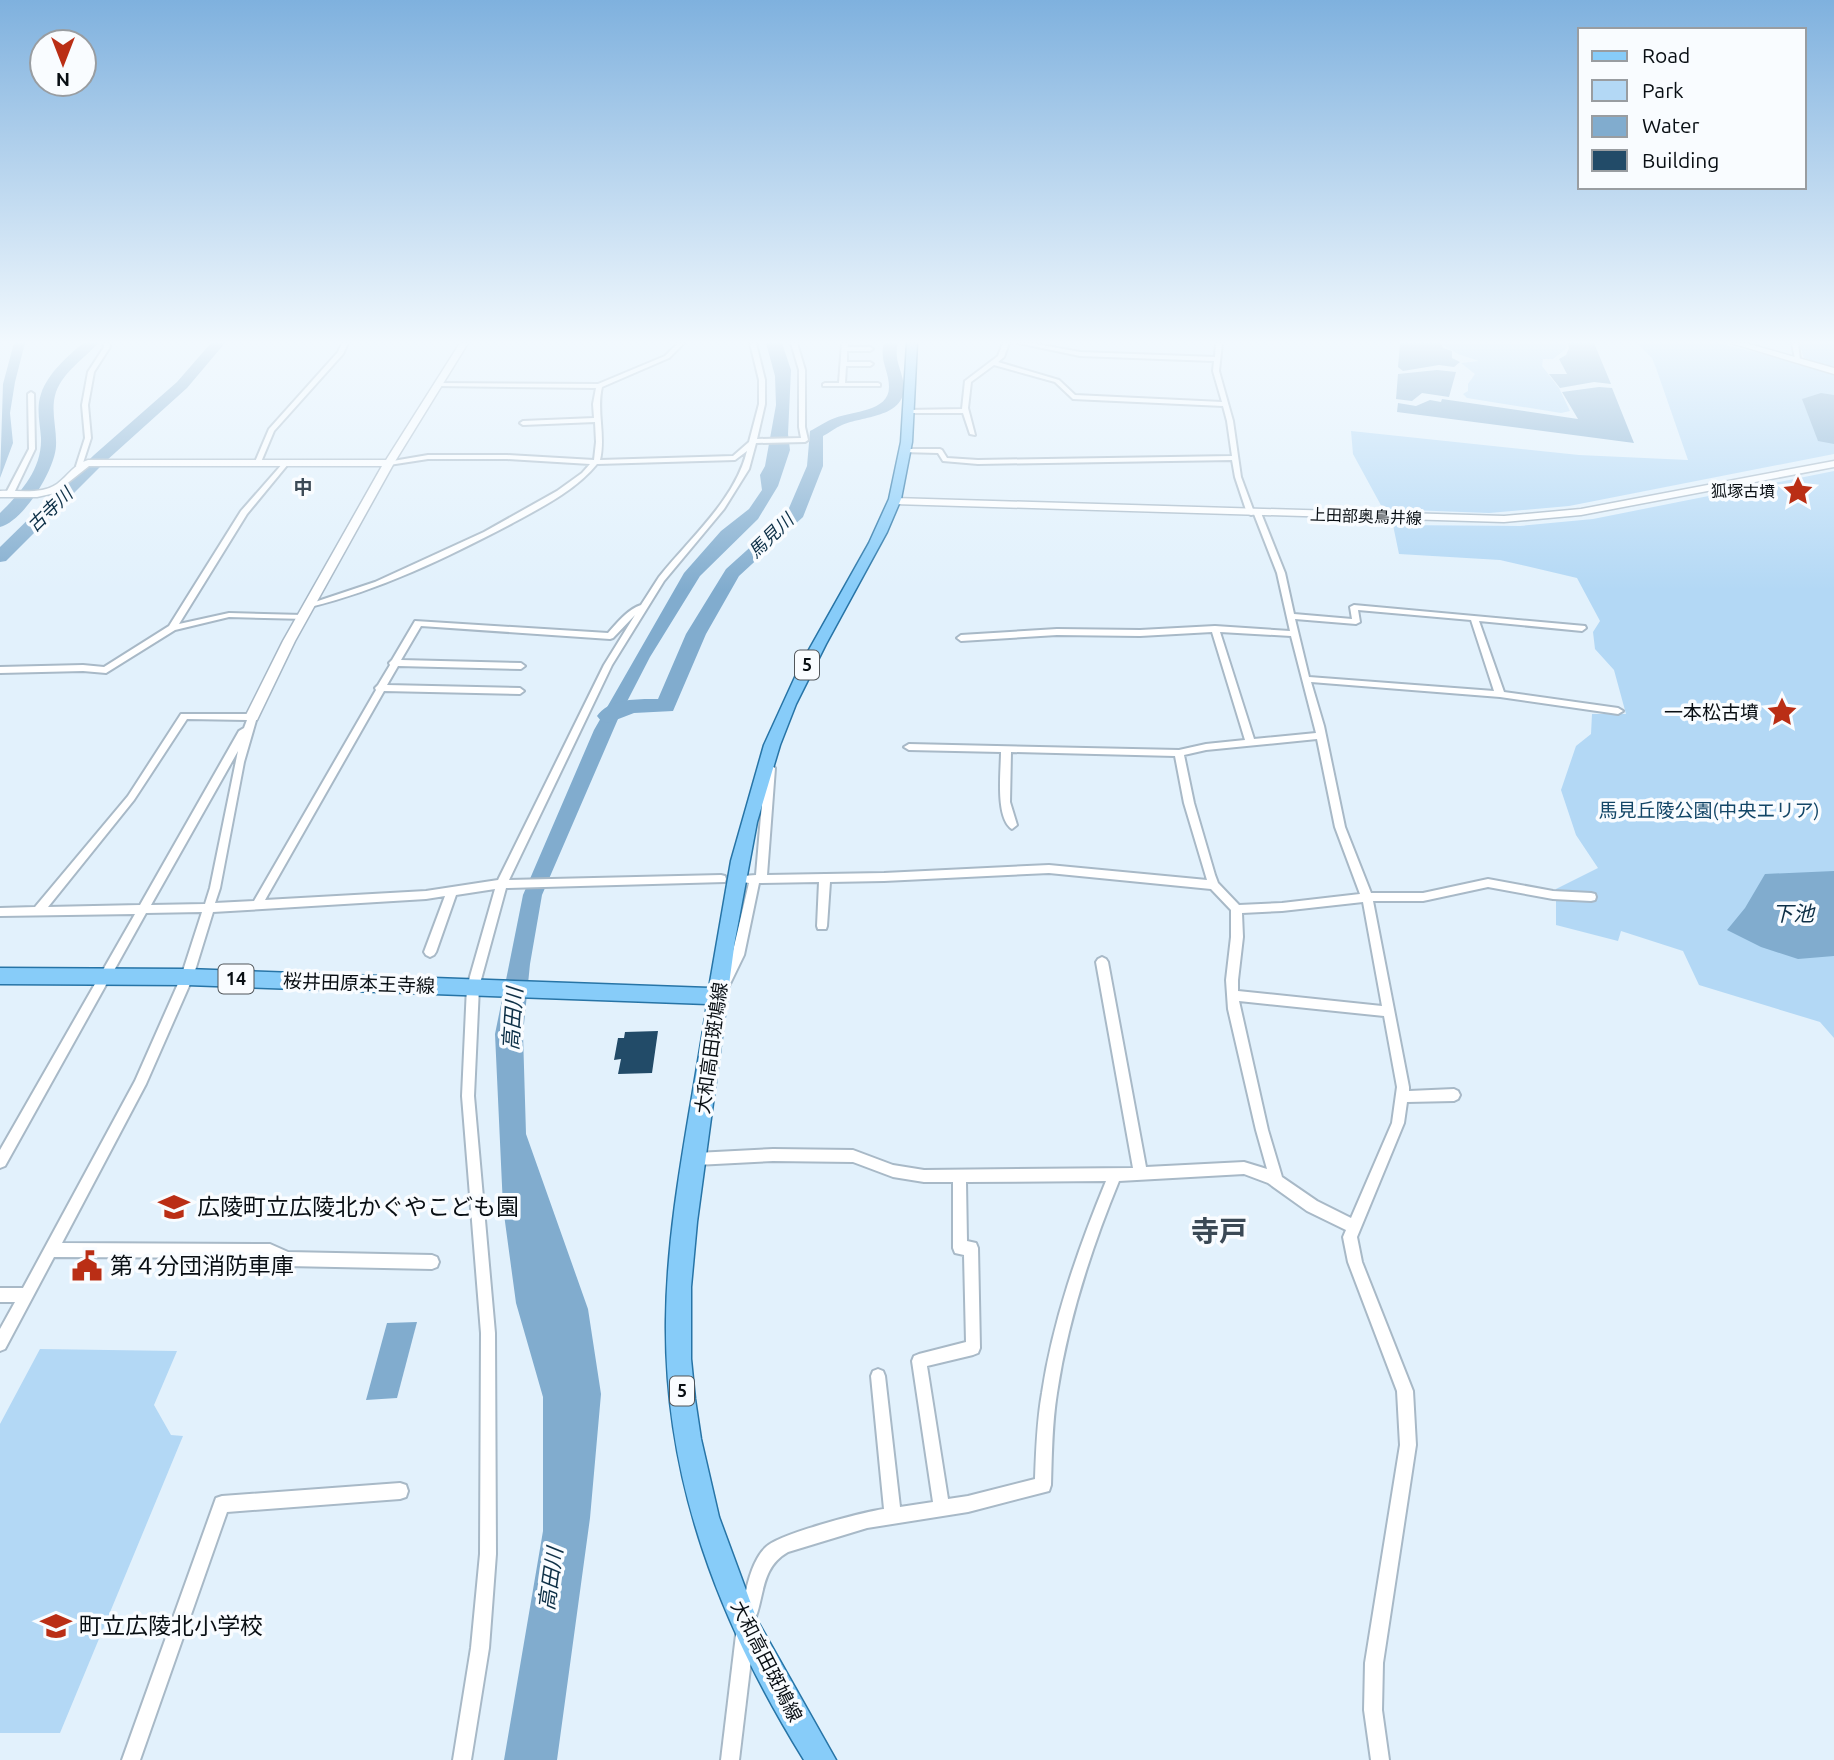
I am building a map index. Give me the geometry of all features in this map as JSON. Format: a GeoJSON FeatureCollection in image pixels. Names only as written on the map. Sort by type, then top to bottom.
{"type":"FeatureCollection","features":[{"type":"Feature","properties":{"kind":"main road","name":"大和高田斑鳩線"},"geometry":{"type":"LineString","coordinates":[[821,1760],[769,1674],[746,1627],[709,1526],[687,1432],[682,1389],[679,1289],[718,996],[746,831],[772,744],[799,679],[880,535],[894,501],[906,425]]}},
{"type":"Feature","properties":{"kind":"main road","name":"桜井田原本王寺線"},"geometry":{"type":"LineString","coordinates":[[0,976],[187,977],[718,996]]}},
{"type":"Feature","properties":{"kind":"street"},"geometry":{"type":"LineString","coordinates":[[5,494],[20,478],[32,449],[32,425]]}},
{"type":"Feature","properties":{"kind":"street"},"geometry":{"type":"LineString","coordinates":[[79,466],[88,438],[87,425]]}},
{"type":"Feature","properties":{"kind":"street"},"geometry":{"type":"LineString","coordinates":[[258,462],[275,425]]}},
{"type":"Feature","properties":{"kind":"street"},"geometry":{"type":"LineString","coordinates":[[0,1162],[253,717],[303,617],[412,425]]}},
{"type":"Feature","properties":{"kind":"street"},"geometry":{"type":"LineString","coordinates":[[310,605],[358,592],[547,503],[586,475],[596,461],[598,425]]}},
{"type":"Feature","properties":{"kind":"street"},"geometry":{"type":"LineString","coordinates":[[462,1760],[480,1648],[488,1554],[488,1334],[468,1096],[473,987],[502,884],[608,665],[677,558],[730,496],[746,469],[758,425]]}},
{"type":"Feature","properties":{"kind":"street"},"geometry":{"type":"LineString","coordinates":[[5,494],[40,493],[58,488],[70,471],[88,463],[389,463],[428,457],[596,461],[735,458],[754,442],[805,440],[802,425]]}},
{"type":"Feature","properties":{"kind":"street"},"geometry":{"type":"LineString","coordinates":[[970,425],[973,434]]}},
{"type":"Feature","properties":{"kind":"street"},"geometry":{"type":"LineString","coordinates":[[1230,425],[1240,484],[1281,573],[1293,634],[1321,736],[1340,827],[1367,897],[1403,1097],[1398,1123],[1352,1226],[1351,1248],[1398,1370],[1405,1391],[1408,1415],[1408,1445],[1374,1663],[1373,1710],[1380,1760]]}},
{"type":"Feature","properties":{"kind":"street"},"geometry":{"type":"LineString","coordinates":[[904,451],[940,451],[944,460],[978,462],[1061,458],[1235,458]]}},
{"type":"Feature","properties":{"kind":"street"},"geometry":{"type":"LineString","coordinates":[[172,628],[244,513],[286,463]]}},
{"type":"Feature","properties":{"kind":"street","name":"上田部奥鳥井線"},"geometry":{"type":"LineString","coordinates":[[894,501],[1254,513],[1530,518],[1581,512],[1834,464]]}},
{"type":"Feature","properties":{"kind":"street"},"geometry":{"type":"LineString","coordinates":[[608,665],[606,656],[610,636],[625,619],[645,604]]}},
{"type":"Feature","properties":{"kind":"street"},"geometry":{"type":"LineString","coordinates":[[1290,617],[1356,622],[1353,607],[1581,628]]}},
{"type":"Feature","properties":{"kind":"street"},"geometry":{"type":"LineString","coordinates":[[0,670],[106,670],[172,628],[229,615],[303,617]]}},
{"type":"Feature","properties":{"kind":"street"},"geometry":{"type":"LineString","coordinates":[[1474,617],[1500,694]]}},
{"type":"Feature","properties":{"kind":"street"},"geometry":{"type":"LineString","coordinates":[[258,904],[418,623],[610,636]]}},
{"type":"Feature","properties":{"kind":"street"},"geometry":{"type":"LineString","coordinates":[[961,638],[1057,632],[1149,633],[1215,629],[1293,634]]}},
{"type":"Feature","properties":{"kind":"street"},"geometry":{"type":"LineString","coordinates":[[1215,629],[1250,742]]}},
{"type":"Feature","properties":{"kind":"street"},"geometry":{"type":"LineString","coordinates":[[393,663],[521,666]]}},
{"type":"Feature","properties":{"kind":"street"},"geometry":{"type":"LineString","coordinates":[[1305,679],[1500,694],[1618,711]]}},
{"type":"Feature","properties":{"kind":"street"},"geometry":{"type":"LineString","coordinates":[[379,688],[520,691]]}},
{"type":"Feature","properties":{"kind":"street"},"geometry":{"type":"LineString","coordinates":[[38,911],[131,798],[184,716],[253,717]]}},
{"type":"Feature","properties":{"kind":"street"},"geometry":{"type":"LineString","coordinates":[[0,1344],[140,1084],[187,977],[210,908],[239,762],[253,717]]}},
{"type":"Feature","properties":{"kind":"street"},"geometry":{"type":"LineString","coordinates":[[909,747],[1180,752],[1321,736]]}},
{"type":"Feature","properties":{"kind":"street"},"geometry":{"type":"LineString","coordinates":[[718,996],[738,955],[754,879],[772,744]]}},
{"type":"Feature","properties":{"kind":"street"},"geometry":{"type":"LineString","coordinates":[[1006,749],[1005,802],[1012,825]]}},
{"type":"Feature","properties":{"kind":"street"},"geometry":{"type":"LineString","coordinates":[[1180,752],[1189,803],[1214,885],[1236,909],[1232,995],[1262,1130],[1276,1178]]}},
{"type":"Feature","properties":{"kind":"street"},"geometry":{"type":"LineString","coordinates":[[754,879],[1049,869],[1214,885]]}},
{"type":"Feature","properties":{"kind":"street"},"geometry":{"type":"LineString","coordinates":[[821,926],[825,878]]}},
{"type":"Feature","properties":{"kind":"street"},"geometry":{"type":"LineString","coordinates":[[0,912],[210,908],[452,892],[502,884],[721,879]]}},
{"type":"Feature","properties":{"kind":"street"},"geometry":{"type":"LineString","coordinates":[[1236,909],[1282,907],[1367,897],[1423,897],[1488,883],[1553,895],[1591,897]]}},
{"type":"Feature","properties":{"kind":"street"},"geometry":{"type":"LineString","coordinates":[[430,952],[452,892]]}},
{"type":"Feature","properties":{"kind":"street"},"geometry":{"type":"LineString","coordinates":[[1102,962],[1141,1174]]}},
{"type":"Feature","properties":{"kind":"street"},"geometry":{"type":"LineString","coordinates":[[1232,995],[1389,1012]]}},
{"type":"Feature","properties":{"kind":"street"},"geometry":{"type":"LineString","coordinates":[[1403,1097],[1454,1094]]}},
{"type":"Feature","properties":{"kind":"street"},"geometry":{"type":"LineString","coordinates":[[696,1159],[773,1155],[853,1156],[909,1174],[959,1177],[1115,1175],[1244,1168],[1262,1171],[1276,1178],[1312,1205],[1352,1226]]}},
{"type":"Feature","properties":{"kind":"street"},"geometry":{"type":"LineString","coordinates":[[730,1760],[746,1627],[756,1582],[772,1552],[842,1526],[893,1515],[942,1509],[1043,1485],[1046,1415],[1053,1373],[1078,1267],[1115,1175]]}},
{"type":"Feature","properties":{"kind":"street"},"geometry":{"type":"LineString","coordinates":[[942,1509],[919,1361],[973,1348],[971,1248],[960,1248],[959,1177]]}},
{"type":"Feature","properties":{"kind":"street"},"geometry":{"type":"LineString","coordinates":[[51,1250],[270,1251],[287,1259],[432,1262]]}},
{"type":"Feature","properties":{"kind":"street"},"geometry":{"type":"LineString","coordinates":[[0,1295],[26,1295]]}},
{"type":"Feature","properties":{"kind":"street"},"geometry":{"type":"LineString","coordinates":[[878,1376],[893,1515]]}},
{"type":"Feature","properties":{"kind":"street"},"geometry":{"type":"LineString","coordinates":[[131,1760],[222,1504],[400,1491]]}},
{"type":"Feature","properties":{"kind":"green space"},"geometry":{"type":"Polygon","coordinates":[[[1676,425],[1834,425],[1834,454],[1569,506],[1489,513],[1383,509],[1353,454],[1351,431],[1579,455],[1688,460],[1676,425]]]}},
{"type":"Feature","properties":{"kind":"green space","name":"馬見丘陵公園(中央エリア)"},"geometry":{"type":"Polygon","coordinates":[[[1834,471],[1834,1038],[1820,1022],[1699,985],[1683,951],[1621,931],[1618,941],[1556,925],[1556,889],[1598,868],[1576,835],[1561,790],[1576,746],[1591,734],[1592,714],[1626,714],[1614,670],[1595,649],[1593,632],[1600,621],[1577,578],[1500,560],[1399,554],[1393,525],[1520,526],[1593,519],[1834,471]]]}},
{"type":"Feature","properties":{"kind":"green space"},"geometry":{"type":"Polygon","coordinates":[[[40,1349],[177,1351],[154,1405],[171,1435],[183,1436],[60,1733],[0,1733],[0,1424],[40,1349]]]}},
{"type":"Feature","properties":{"kind":"water"},"geometry":{"type":"Polygon","coordinates":[[[2,425],[11,425],[13,443],[0,478],[2,425]]]}},
{"type":"Feature","properties":{"kind":"water","name":"高田川"},"geometry":{"type":"Polygon","coordinates":[[[772,425],[788,425],[790,450],[778,486],[758,519],[700,576],[650,657],[618,719],[542,895],[530,964],[523,1034],[526,1134],[588,1309],[601,1394],[590,1518],[557,1760],[504,1760],[543,1531],[543,1397],[516,1303],[503,1207],[495,1034],[523,895],[594,730],[684,573],[721,531],[749,509],[762,490],[760,475],[765,466],[772,425]]]}},
{"type":"Feature","properties":{"kind":"water"},"geometry":{"type":"Polygon","coordinates":[[[1497,425],[1627,425],[1634,443],[1497,425]]]}},
{"type":"Feature","properties":{"kind":"water"},"geometry":{"type":"Polygon","coordinates":[[[1812,425],[1834,425],[1834,444],[1818,441],[1812,425]]]}},
{"type":"Feature","properties":{"kind":"water","name":"下池"},"geometry":{"type":"Polygon","coordinates":[[[1834,871],[1834,956],[1798,959],[1761,947],[1727,930],[1745,908],[1765,874],[1834,871]]]}},
{"type":"Feature","properties":{"kind":"water"},"geometry":{"type":"Polygon","coordinates":[[[417,1322],[397,1398],[366,1400],[387,1323],[417,1322]]]}},
{"type":"Feature","properties":{"kind":"building"},"geometry":{"type":"Polygon","coordinates":[[[658,1031],[652,1073],[618,1074],[621,1059],[614,1060],[618,1038],[624,1038],[625,1032],[658,1031]]]}},
{"type":"Feature","properties":{"kind":"waterway"},"geometry":{"type":"LineString","coordinates":[[0,522],[30,490],[42,471],[49,445],[47,425]]}},
{"type":"Feature","properties":{"kind":"waterway","name":"古寺川"},"geometry":{"type":"LineString","coordinates":[[0,557],[137,425]]}},
{"type":"Feature","properties":{"kind":"waterway","name":"馬見川"},"geometry":{"type":"LineString","coordinates":[[608,716],[631,706],[666,706],[696,634],[732,573],[794,517],[815,466],[815,434],[832,425]]}},
{"type":"Feature","properties":{"kind":"place","name":"狐塚古墳"},"geometry":{"type":"Point","coordinates":[1798,491]}},
{"type":"Feature","properties":{"kind":"place","name":"一本松古墳"},"geometry":{"type":"Point","coordinates":[1782,712]}},
{"type":"Feature","properties":{"kind":"place","name":"広陵町立広陵北かぐやこども園"},"geometry":{"type":"Point","coordinates":[174,1207]}},
{"type":"Feature","properties":{"kind":"place","name":"第４分団消防車庫"},"geometry":{"type":"Point","coordinates":[87,1266]}},
{"type":"Feature","properties":{"kind":"place","name":"町立広陵北小学校"},"geometry":{"type":"Point","coordinates":[56,1626]}},
{"type":"Feature","properties":{"kind":"district","name":"中"},"geometry":{"type":"Point","coordinates":[303,487]}},
{"type":"Feature","properties":{"kind":"district","name":"寺戸"},"geometry":{"type":"Point","coordinates":[1219,1231]}}]}
